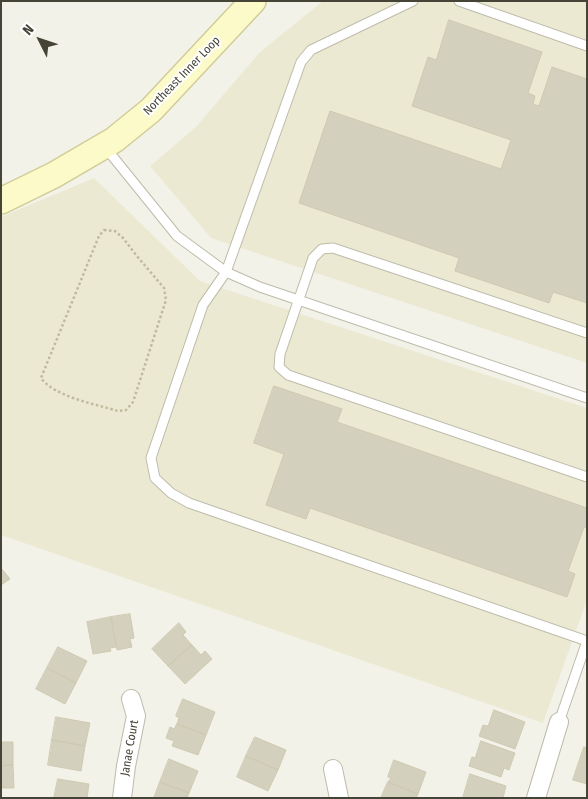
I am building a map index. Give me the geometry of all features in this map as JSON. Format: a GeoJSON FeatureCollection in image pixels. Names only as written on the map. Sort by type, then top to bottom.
{"type":"FeatureCollection","features":[{"type":"Feature","properties":{"kind":"main road","name":"Northeast Inner Loop"},"geometry":{"type":"LineString","coordinates":[[1,201],[54,175],[105,146],[151,110],[253,1]]}},
{"type":"Feature","properties":{"kind":"street","name":"Janae Court"},"geometry":{"type":"LineString","coordinates":[[122,798],[136,716],[131,699]]}},
{"type":"Feature","properties":{"kind":"street"},"geometry":{"type":"LineString","coordinates":[[536,798],[558,722]]}},
{"type":"Feature","properties":{"kind":"street"},"geometry":{"type":"LineString","coordinates":[[333,769],[339,798]]}},
{"type":"Feature","properties":{"kind":"lane"},"geometry":{"type":"LineString","coordinates":[[413,1],[311,50],[301,62],[226,272],[203,305],[151,458],[155,478],[171,493],[189,503],[587,641],[558,722]]}},
{"type":"Feature","properties":{"kind":"lane"},"geometry":{"type":"LineString","coordinates":[[459,1],[587,46]]}},
{"type":"Feature","properties":{"kind":"lane"},"geometry":{"type":"LineString","coordinates":[[105,146],[177,236],[226,272],[260,287],[587,398]]}},
{"type":"Feature","properties":{"kind":"lane"},"geometry":{"type":"LineString","coordinates":[[587,333],[333,248],[322,249],[313,258],[280,354],[279,367],[288,375],[587,477]]}},
{"type":"Feature","properties":{"kind":"path"},"geometry":{"type":"LineString","coordinates":[[104,230],[115,231],[123,238],[164,288],[166,300],[133,402],[126,410],[118,411],[61,393],[46,386],[41,378],[44,370],[99,236],[104,230]]}},
{"type":"Feature","properties":{"kind":"shaded area"},"geometry":{"type":"Polygon","coordinates":[[[323,1],[587,1],[587,363],[211,238],[150,166],[196,127],[259,53],[323,1]]]}},
{"type":"Feature","properties":{"kind":"shaded area"},"geometry":{"type":"Polygon","coordinates":[[[94,178],[200,281],[587,408],[587,600],[543,723],[1,535],[1,217],[94,178]]]}},
{"type":"Feature","properties":{"kind":"building"},"geometry":{"type":"Polygon","coordinates":[[[449,20],[542,52],[528,93],[535,96],[533,104],[539,106],[552,67],[587,79],[587,303],[553,292],[549,303],[455,271],[459,258],[299,203],[330,111],[501,169],[511,140],[412,106],[428,57],[436,60],[449,20]]]}},
{"type":"Feature","properties":{"kind":"building"},"geometry":{"type":"Polygon","coordinates":[[[274,386],[342,409],[337,422],[587,508],[587,528],[584,527],[568,571],[575,574],[567,597],[310,508],[306,519],[266,505],[284,454],[254,443],[274,386]]]}},
{"type":"Feature","properties":{"kind":"building"},"geometry":{"type":"Polygon","coordinates":[[[1,568],[10,579],[1,585],[1,568]]]}},
{"type":"Feature","properties":{"kind":"building"},"geometry":{"type":"Polygon","coordinates":[[[130,614],[134,638],[130,639],[132,647],[117,650],[111,617],[130,614]]]}},
{"type":"Feature","properties":{"kind":"building"},"geometry":{"type":"Polygon","coordinates":[[[111,617],[116,647],[110,648],[111,651],[93,654],[87,622],[111,617]]]}},
{"type":"Feature","properties":{"kind":"building"},"geometry":{"type":"Polygon","coordinates":[[[179,623],[186,632],[183,635],[192,645],[168,666],[152,649],[179,623]]]}},
{"type":"Feature","properties":{"kind":"building"},"geometry":{"type":"Polygon","coordinates":[[[192,645],[201,655],[205,651],[212,659],[185,684],[168,666],[192,645]]]}},
{"type":"Feature","properties":{"kind":"building"},"geometry":{"type":"Polygon","coordinates":[[[58,647],[87,661],[76,683],[47,668],[58,647]]]}},
{"type":"Feature","properties":{"kind":"building"},"geometry":{"type":"Polygon","coordinates":[[[47,668],[76,683],[65,704],[36,689],[47,668]]]}},
{"type":"Feature","properties":{"kind":"building"},"geometry":{"type":"Polygon","coordinates":[[[183,699],[215,712],[206,735],[177,724],[179,718],[176,716],[183,699]]]}},
{"type":"Feature","properties":{"kind":"building"},"geometry":{"type":"Polygon","coordinates":[[[494,710],[525,722],[515,749],[479,736],[483,725],[488,726],[494,710]]]}},
{"type":"Feature","properties":{"kind":"building"},"geometry":{"type":"Polygon","coordinates":[[[56,717],[90,723],[85,746],[52,740],[56,717]]]}},
{"type":"Feature","properties":{"kind":"building"},"geometry":{"type":"Polygon","coordinates":[[[177,724],[206,735],[198,755],[172,746],[174,741],[166,738],[170,727],[174,729],[177,724]]]}},
{"type":"Feature","properties":{"kind":"building"},"geometry":{"type":"Polygon","coordinates":[[[255,737],[286,750],[278,770],[246,756],[255,737]]]}},
{"type":"Feature","properties":{"kind":"building"},"geometry":{"type":"Polygon","coordinates":[[[52,740],[85,746],[81,771],[48,765],[52,740]]]}},
{"type":"Feature","properties":{"kind":"building"},"geometry":{"type":"Polygon","coordinates":[[[481,741],[515,753],[509,770],[504,768],[501,777],[469,766],[472,757],[475,758],[481,741]]]}},
{"type":"Feature","properties":{"kind":"building"},"geometry":{"type":"Polygon","coordinates":[[[1,742],[13,742],[13,765],[1,766],[1,742]]]}},
{"type":"Feature","properties":{"kind":"building"},"geometry":{"type":"Polygon","coordinates":[[[584,747],[587,748],[587,784],[573,780],[584,747]]]}},
{"type":"Feature","properties":{"kind":"building"},"geometry":{"type":"Polygon","coordinates":[[[246,756],[278,770],[268,791],[237,777],[246,756]]]}},
{"type":"Feature","properties":{"kind":"building"},"geometry":{"type":"Polygon","coordinates":[[[169,759],[198,771],[189,793],[160,782],[169,759]]]}},
{"type":"Feature","properties":{"kind":"building"},"geometry":{"type":"Polygon","coordinates":[[[394,760],[426,772],[418,794],[388,782],[391,778],[388,777],[394,760]]]}},
{"type":"Feature","properties":{"kind":"building"},"geometry":{"type":"Polygon","coordinates":[[[13,765],[14,788],[1,788],[1,766],[13,765]]]}},
{"type":"Feature","properties":{"kind":"building"},"geometry":{"type":"Polygon","coordinates":[[[470,774],[506,786],[503,798],[463,798],[470,774]]]}},
{"type":"Feature","properties":{"kind":"building"},"geometry":{"type":"Polygon","coordinates":[[[58,779],[89,784],[87,798],[54,798],[58,779]]]}},
{"type":"Feature","properties":{"kind":"building"},"geometry":{"type":"Polygon","coordinates":[[[160,782],[189,793],[187,798],[154,798],[160,782]]]}},
{"type":"Feature","properties":{"kind":"building"},"geometry":{"type":"Polygon","coordinates":[[[388,782],[418,794],[416,798],[381,798],[388,782]]]}}]}
